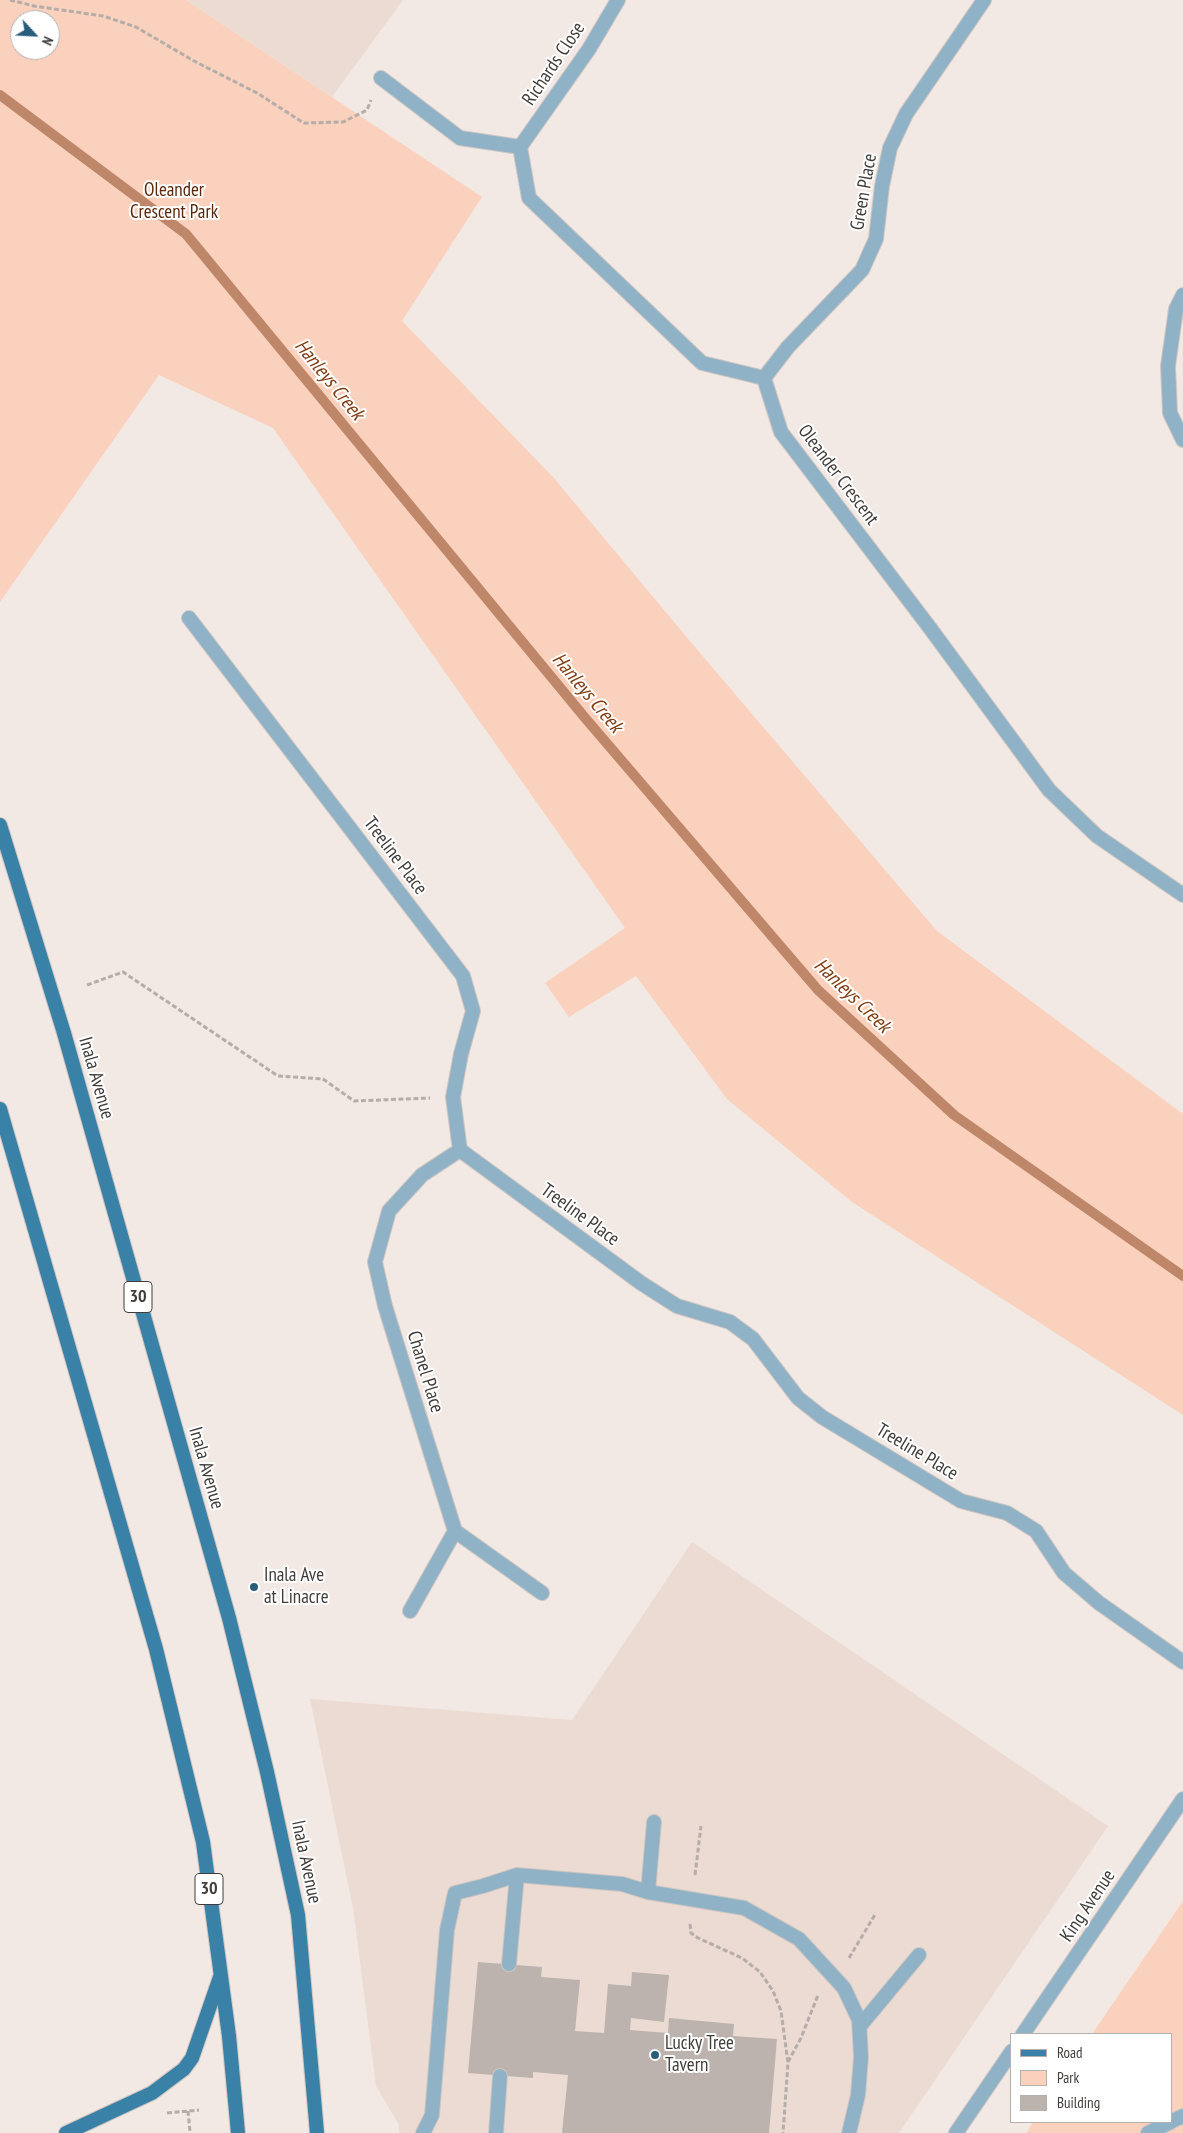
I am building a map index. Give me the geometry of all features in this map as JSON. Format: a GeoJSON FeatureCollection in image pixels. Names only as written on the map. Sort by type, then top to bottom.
{"type":"FeatureCollection","features":[{"type":"Feature","properties":{"kind":"main road","name":"Inala Avenue"},"geometry":{"type":"LineString","coordinates":[[0,825],[67,1042],[226,1609],[267,1772],[298,1915],[317,2133]]}},
{"type":"Feature","properties":{"kind":"main road","name":"30"},"geometry":{"type":"LineString","coordinates":[[0,1109],[156,1649],[203,1842],[229,2036],[238,2133]]}},
{"type":"Feature","properties":{"kind":"main road"},"geometry":{"type":"LineString","coordinates":[[66,2133],[152,2093],[184,2069],[192,2058],[221,1974]]}},
{"type":"Feature","properties":{"kind":"street","name":"Richards Close"},"geometry":{"type":"LineString","coordinates":[[520,148],[589,49],[618,0]]}},
{"type":"Feature","properties":{"kind":"street","name":"Green Place"},"geometry":{"type":"LineString","coordinates":[[764,378],[788,347],[862,270],[876,239],[882,186],[890,148],[906,114],[984,0]]}},
{"type":"Feature","properties":{"kind":"street"},"geometry":{"type":"LineString","coordinates":[[381,78],[460,138],[520,148],[529,198],[702,363],[764,378]]}},
{"type":"Feature","properties":{"kind":"street"},"geometry":{"type":"LineString","coordinates":[[1183,295],[1176,309],[1168,366],[1170,414],[1183,440]]}},
{"type":"Feature","properties":{"kind":"street","name":"Oleander Crescent"},"geometry":{"type":"LineString","coordinates":[[764,378],[781,432],[930,628],[1049,790],[1097,836],[1183,895]]}},
{"type":"Feature","properties":{"kind":"street","name":"Treeline Place"},"geometry":{"type":"LineString","coordinates":[[189,618],[463,976],[473,1011],[461,1054],[453,1097],[460,1150],[641,1283],[677,1306],[730,1322],[753,1339],[798,1398],[822,1417],[962,1501],[1007,1513],[1036,1531],[1064,1573],[1099,1603],[1183,1662]]}},
{"type":"Feature","properties":{"kind":"street","name":"Chanel Place"},"geometry":{"type":"LineString","coordinates":[[455,1531],[385,1306],[374,1262],[389,1211],[422,1175],[460,1150]]}},
{"type":"Feature","properties":{"kind":"street"},"geometry":{"type":"LineString","coordinates":[[410,1611],[455,1531],[542,1593]]}},
{"type":"Feature","properties":{"kind":"street","name":"King Avenue"},"geometry":{"type":"LineString","coordinates":[[1024,2033],[1183,1799]]}},
{"type":"Feature","properties":{"kind":"street"},"geometry":{"type":"LineString","coordinates":[[648,1892],[654,1822]]}},
{"type":"Feature","properties":{"kind":"street"},"geometry":{"type":"LineString","coordinates":[[509,1964],[517,1875]]}},
{"type":"Feature","properties":{"kind":"street"},"geometry":{"type":"LineString","coordinates":[[424,2133],[432,2115],[447,1930],[456,1893],[517,1875],[622,1884],[648,1892],[744,1908],[799,1939],[844,1988],[859,2020],[862,2057],[858,2095],[849,2133]]}},
{"type":"Feature","properties":{"kind":"street"},"geometry":{"type":"LineString","coordinates":[[860,2026],[919,1955]]}},
{"type":"Feature","properties":{"kind":"street"},"geometry":{"type":"LineString","coordinates":[[956,2133],[1010,2054]]}},
{"type":"Feature","properties":{"kind":"street"},"geometry":{"type":"LineString","coordinates":[[496,2133],[500,2076]]}},
{"type":"Feature","properties":{"kind":"street"},"geometry":{"type":"LineString","coordinates":[[1148,2133],[1169,2123]]}},
{"type":"Feature","properties":{"kind":"path"},"geometry":{"type":"LineString","coordinates":[[10,0],[34,6],[102,16],[136,27],[194,61],[258,93],[304,123],[343,122],[367,110],[381,78]]}},
{"type":"Feature","properties":{"kind":"path"},"geometry":{"type":"LineString","coordinates":[[87,985],[123,972],[278,1076],[323,1079],[354,1101],[453,1097]]}},
{"type":"Feature","properties":{"kind":"path"},"geometry":{"type":"LineString","coordinates":[[701,1826],[692,1898],[690,1933],[742,1958],[760,1972],[773,1991],[781,2011],[788,2063],[783,2133]]}},
{"type":"Feature","properties":{"kind":"path"},"geometry":{"type":"LineString","coordinates":[[788,2063],[801,2038],[814,2000],[848,1959],[876,1913]]}},
{"type":"Feature","properties":{"kind":"path"},"geometry":{"type":"LineString","coordinates":[[164,2113],[198,2110]]}},
{"type":"Feature","properties":{"kind":"path"},"geometry":{"type":"LineString","coordinates":[[188,2111],[190,2132]]}},
{"type":"Feature","properties":{"kind":"shaded area"},"geometry":{"type":"Polygon","coordinates":[[[186,0],[403,0],[332,97],[186,0]]]}},
{"type":"Feature","properties":{"kind":"shaded area"},"geometry":{"type":"Polygon","coordinates":[[[692,1542],[1108,1826],[899,2133],[399,2133],[399,2125],[376,2086],[353,1908],[310,1699],[572,1720],[692,1542]]]}},
{"type":"Feature","properties":{"kind":"green space","name":"Oleander Crescent Park"},"geometry":{"type":"Polygon","coordinates":[[[0,0],[186,0],[482,197],[402,321],[553,477],[937,931],[1183,1114],[1183,1415],[852,1202],[727,1099],[636,976],[569,1017],[545,983],[625,928],[273,428],[159,375],[0,602],[0,0]]]}},
{"type":"Feature","properties":{"kind":"green space"},"geometry":{"type":"Polygon","coordinates":[[[1183,1901],[1183,2133],[1026,2133],[1032,2123],[1173,2123],[1173,2033],[1093,2033],[1183,1901]]]}},
{"type":"Feature","properties":{"kind":"building","name":"Lucky Tree Tavern"},"geometry":{"type":"Polygon","coordinates":[[[478,1962],[542,1967],[541,1977],[580,1980],[575,2031],[604,2033],[608,1984],[631,1986],[632,1972],[669,1975],[664,2022],[631,2018],[630,2030],[668,2033],[669,2018],[734,2024],[733,2036],[777,2039],[769,2133],[562,2133],[568,2075],[533,2072],[533,2078],[468,2073],[478,1962]]]}},
{"type":"Feature","properties":{"kind":"waterway","name":"Hanleys Creek"},"geometry":{"type":"LineString","coordinates":[[0,95],[186,234],[586,719],[818,990],[954,1115],[1183,1276]]}},
{"type":"Feature","properties":{"kind":"place","name":"Inala Ave at Linacre"},"geometry":{"type":"Point","coordinates":[254,1587]}},
{"type":"Feature","properties":{"kind":"place","name":"Lucky Tree Tavern"},"geometry":{"type":"Point","coordinates":[655,2055]}}]}
